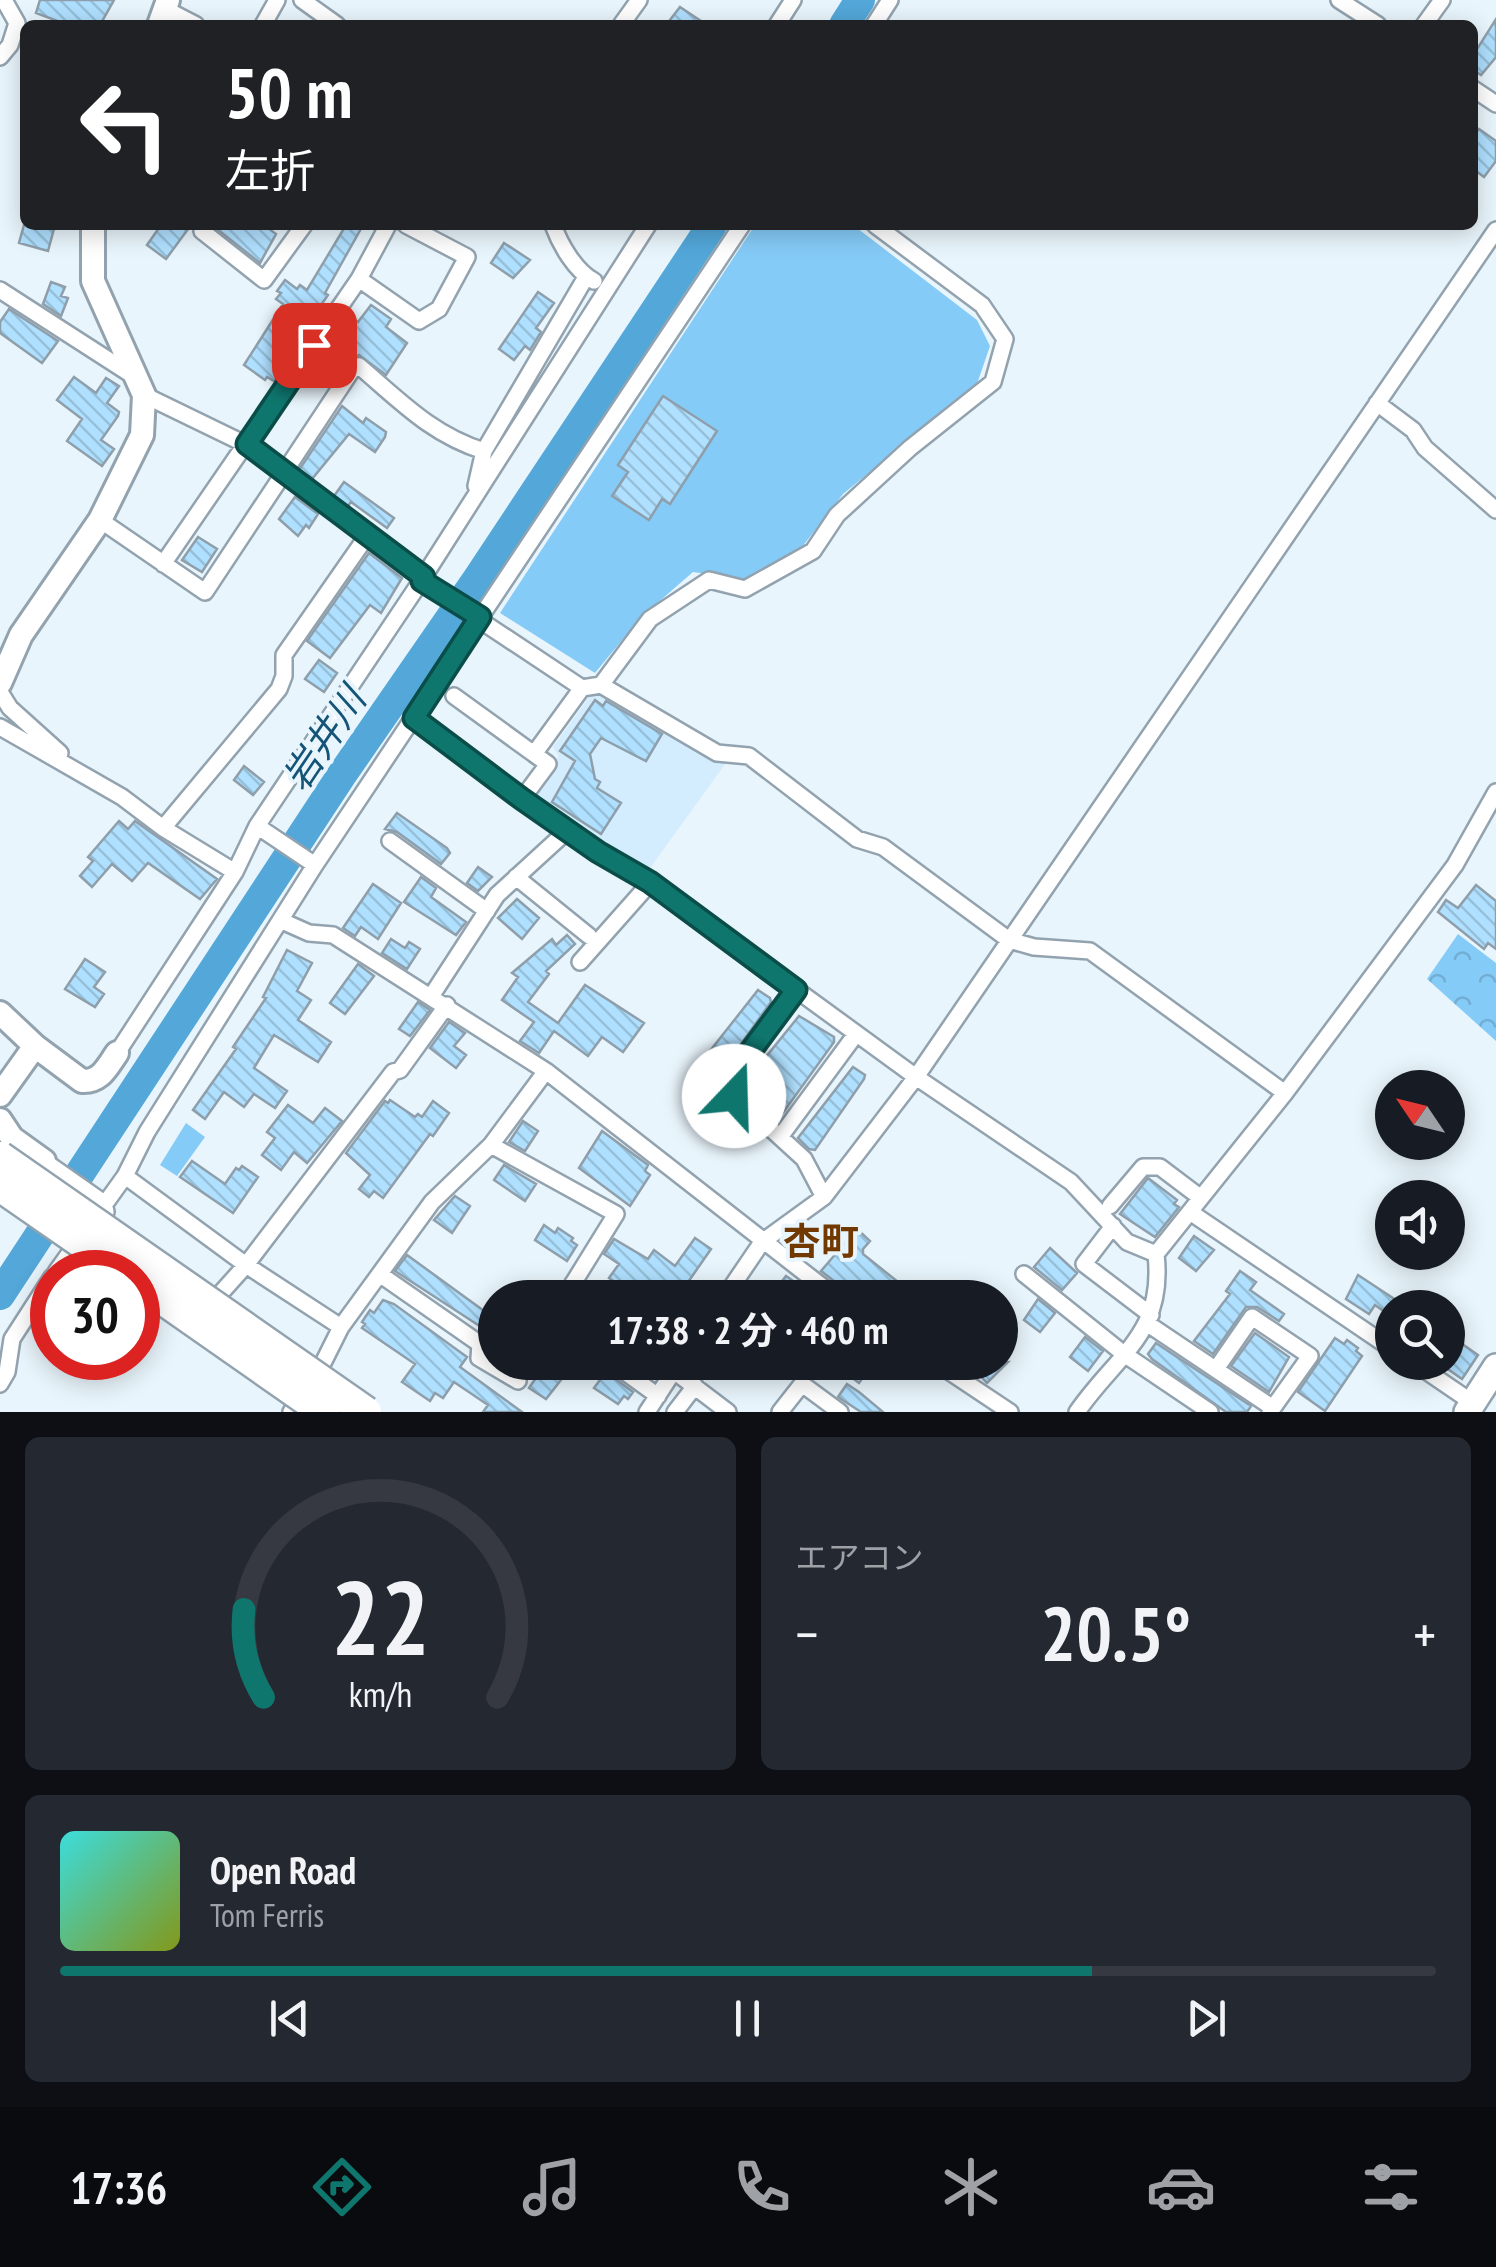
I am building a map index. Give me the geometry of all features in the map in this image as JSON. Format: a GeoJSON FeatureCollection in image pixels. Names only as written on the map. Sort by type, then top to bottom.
{"type":"FeatureCollection","features":[{"type":"Feature","properties":{"kind":"highway"},"geometry":{"type":"LineString","coordinates":[[0,1157],[365,1412]]}},
{"type":"Feature","properties":{"kind":"highway"},"geometry":{"type":"LineString","coordinates":[[0,1186],[92,1250]]}},
{"type":"Feature","properties":{"kind":"highway"},"geometry":{"type":"LineString","coordinates":[[160,1297],[324,1412]]}},
{"type":"Feature","properties":{"kind":"main road"},"geometry":{"type":"LineString","coordinates":[[1470,1408],[1496,1367]]}},
{"type":"Feature","properties":{"kind":"street"},"geometry":{"type":"LineString","coordinates":[[0,57],[10,45],[17,23],[4,0]]}},
{"type":"Feature","properties":{"kind":"street"},"geometry":{"type":"LineString","coordinates":[[302,0],[329,20]]}},
{"type":"Feature","properties":{"kind":"street"},"geometry":{"type":"LineString","coordinates":[[1339,0],[1370,20]]}},
{"type":"Feature","properties":{"kind":"street"},"geometry":{"type":"LineString","coordinates":[[0,683],[21,635],[100,520],[142,435],[141,387],[94,281],[93,230]]}},
{"type":"Feature","properties":{"kind":"street"},"geometry":{"type":"LineString","coordinates":[[203,230],[264,280],[300,230]]}},
{"type":"Feature","properties":{"kind":"street"},"geometry":{"type":"LineString","coordinates":[[163,564],[359,279],[385,230]]}},
{"type":"Feature","properties":{"kind":"street"},"geometry":{"type":"LineString","coordinates":[[359,279],[419,321],[439,308],[466,257],[415,230]]}},
{"type":"Feature","properties":{"kind":"street"},"geometry":{"type":"LineString","coordinates":[[554,230],[586,277],[606,288]]}},
{"type":"Feature","properties":{"kind":"street"},"geometry":{"type":"LineString","coordinates":[[0,1012],[35,1046],[82,1081],[101,1076],[424,581],[645,230]]}},
{"type":"Feature","properties":{"kind":"street"},"geometry":{"type":"LineString","coordinates":[[70,1250],[101,1200],[124,1176],[147,1132],[282,921],[312,863],[414,718],[476,616],[739,230]]}},
{"type":"Feature","properties":{"kind":"street"},"geometry":{"type":"LineString","coordinates":[[534,754],[582,688],[601,684],[650,619],[709,580],[746,590],[814,551],[837,515],[910,448],[992,382],[1005,338],[982,305],[882,230]]}},
{"type":"Feature","properties":{"kind":"street"},"geometry":{"type":"LineString","coordinates":[[736,1280],[762,1242],[824,1198],[916,1077],[1496,230]]}},
{"type":"Feature","properties":{"kind":"street"},"geometry":{"type":"LineString","coordinates":[[473,500],[484,450],[586,277]]}},
{"type":"Feature","properties":{"kind":"street"},"geometry":{"type":"LineString","coordinates":[[0,290],[141,387],[247,444],[424,581],[582,688]]}},
{"type":"Feature","properties":{"kind":"street"},"geometry":{"type":"LineString","coordinates":[[100,520],[205,592],[352,370],[359,366],[430,426],[454,442],[484,450]]}},
{"type":"Feature","properties":{"kind":"street"},"geometry":{"type":"LineString","coordinates":[[1376,403],[1413,430],[1425,448],[1496,510]]}},
{"type":"Feature","properties":{"kind":"street"},"geometry":{"type":"LineString","coordinates":[[163,828],[279,689],[284,676],[284,655],[367,536]]}},
{"type":"Feature","properties":{"kind":"street"},"geometry":{"type":"LineString","coordinates":[[601,684],[718,753],[749,756],[856,839],[883,847],[1009,940],[1034,947],[1090,950],[1286,1093]]}},
{"type":"Feature","properties":{"kind":"street"},"geometry":{"type":"LineString","coordinates":[[0,692],[10,708],[83,774]]}},
{"type":"Feature","properties":{"kind":"street"},"geometry":{"type":"LineString","coordinates":[[454,696],[548,764],[522,799]]}},
{"type":"Feature","properties":{"kind":"street"},"geometry":{"type":"LineString","coordinates":[[414,718],[522,799],[650,882],[916,1077],[1071,1182],[1128,1242],[1156,1254]]}},
{"type":"Feature","properties":{"kind":"street"},"geometry":{"type":"LineString","coordinates":[[0,726],[83,774],[235,872]]}},
{"type":"Feature","properties":{"kind":"street"},"geometry":{"type":"LineString","coordinates":[[1077,1412],[1100,1378],[1150,1320],[1159,1279],[1156,1254],[1286,1093],[1454,866],[1496,792]]}},
{"type":"Feature","properties":{"kind":"street"},"geometry":{"type":"LineString","coordinates":[[262,830],[312,863]]}},
{"type":"Feature","properties":{"kind":"street"},"geometry":{"type":"LineString","coordinates":[[432,995],[487,911],[516,877],[568,830]]}},
{"type":"Feature","properties":{"kind":"street"},"geometry":{"type":"LineString","coordinates":[[390,840],[487,911]]}},
{"type":"Feature","properties":{"kind":"street"},"geometry":{"type":"LineString","coordinates":[[516,877],[589,936]]}},
{"type":"Feature","properties":{"kind":"street"},"geometry":{"type":"LineString","coordinates":[[580,962],[650,882]]}},
{"type":"Feature","properties":{"kind":"street"},"geometry":{"type":"LineString","coordinates":[[282,921],[309,933],[333,935],[546,1071],[813,1280]]}},
{"type":"Feature","properties":{"kind":"street"},"geometry":{"type":"LineString","coordinates":[[796,990],[732,1076],[734,1096],[804,1159],[824,1198]]}},
{"type":"Feature","properties":{"kind":"street"},"geometry":{"type":"LineString","coordinates":[[211,1304],[447,1005]]}},
{"type":"Feature","properties":{"kind":"street"},"geometry":{"type":"LineString","coordinates":[[780,1137],[856,1034]]}},
{"type":"Feature","properties":{"kind":"street"},"geometry":{"type":"LineString","coordinates":[[0,1095],[35,1046]]}},
{"type":"Feature","properties":{"kind":"street"},"geometry":{"type":"LineString","coordinates":[[291,1412],[315,1379],[341,1326],[432,1202],[491,1145],[546,1071]]}},
{"type":"Feature","properties":{"kind":"street"},"geometry":{"type":"LineString","coordinates":[[0,1120],[12,1138],[101,1200],[116,1237],[365,1412]]}},
{"type":"Feature","properties":{"kind":"street"},"geometry":{"type":"LineString","coordinates":[[491,1145],[616,1214],[575,1280]]}},
{"type":"Feature","properties":{"kind":"street"},"geometry":{"type":"LineString","coordinates":[[0,1212],[48,1164]]}},
{"type":"Feature","properties":{"kind":"street"},"geometry":{"type":"LineString","coordinates":[[1110,1206],[1142,1167],[1160,1167],[1200,1198]]}},
{"type":"Feature","properties":{"kind":"street"},"geometry":{"type":"LineString","coordinates":[[124,1176],[246,1264],[341,1326]]}},
{"type":"Feature","properties":{"kind":"street"},"geometry":{"type":"LineString","coordinates":[[1190,1212],[1375,1337]]}},
{"type":"Feature","properties":{"kind":"street"},"geometry":{"type":"LineString","coordinates":[[1112,1226],[1084,1264],[1150,1320],[1216,1369],[1272,1410],[1310,1356],[1252,1318],[1216,1369]]}},
{"type":"Feature","properties":{"kind":"street"},"geometry":{"type":"LineString","coordinates":[[1024,1274],[1124,1354],[1210,1412]]}},
{"type":"Feature","properties":{"kind":"street"},"geometry":{"type":"LineString","coordinates":[[381,1275],[480,1344],[479,1358],[518,1382]]}},
{"type":"Feature","properties":{"kind":"street"},"geometry":{"type":"LineString","coordinates":[[0,1384],[12,1339],[30,1312]]}},
{"type":"Feature","properties":{"kind":"street"},"geometry":{"type":"LineString","coordinates":[[636,1380],[658,1396]]}},
{"type":"Feature","properties":{"kind":"street"},"geometry":{"type":"LineString","coordinates":[[646,1412],[668,1380]]}},
{"type":"Feature","properties":{"kind":"street"},"geometry":{"type":"LineString","coordinates":[[690,1380],[728,1412]]}},
{"type":"Feature","properties":{"kind":"street"},"geometry":{"type":"LineString","coordinates":[[962,1380],[1010,1412]]}},
{"type":"Feature","properties":{"kind":"street"},"geometry":{"type":"LineString","coordinates":[[1435,1380],[1470,1408]]}},
{"type":"Feature","properties":{"kind":"street"},"geometry":{"type":"LineString","coordinates":[[780,1412],[802,1384],[840,1412]]}},
{"type":"Feature","properties":{"kind":"street"},"geometry":{"type":"LineString","coordinates":[[675,1412],[695,1386]]}},
{"type":"Feature","properties":{"kind":"shaded area"},"geometry":{"type":"Polygon","coordinates":[[[610,693],[728,760],[650,868],[597,840],[536,796],[557,766],[558,755],[553,747],[590,696],[610,693]]]}},
{"type":"Feature","properties":{"kind":"green space"},"geometry":{"type":"Polygon","coordinates":[[[752,230],[860,230],[977,320],[990,346],[977,384],[843,494],[802,547],[749,580],[693,572],[640,618],[595,673],[500,613],[752,230]]]}},
{"type":"Feature","properties":{"kind":"green space"},"geometry":{"type":"Polygon","coordinates":[[[1458,934],[1496,963],[1496,1041],[1427,979],[1458,934]]]}},
{"type":"Feature","properties":{"kind":"green space"},"geometry":{"type":"Polygon","coordinates":[[[186,1123],[205,1137],[177,1176],[160,1165],[186,1123]]]}},
{"type":"Feature","properties":{"kind":"building"},"geometry":{"type":"Polygon","coordinates":[[[40,0],[114,0],[103,20],[55,20],[36,13],[40,0]]]}},
{"type":"Feature","properties":{"kind":"building"},"geometry":{"type":"Polygon","coordinates":[[[680,7],[700,20],[670,20],[680,7]]]}},
{"type":"Feature","properties":{"kind":"building"},"geometry":{"type":"Polygon","coordinates":[[[1496,19],[1496,57],[1481,75],[1478,48],[1496,19]]]}},
{"type":"Feature","properties":{"kind":"building"},"geometry":{"type":"Polygon","coordinates":[[[1478,130],[1496,141],[1496,161],[1484,177],[1478,172],[1478,130]]]}},
{"type":"Feature","properties":{"kind":"building"},"geometry":{"type":"Polygon","coordinates":[[[23,230],[54,230],[48,251],[19,243],[23,230]]]}},
{"type":"Feature","properties":{"kind":"building"},"geometry":{"type":"Polygon","coordinates":[[[158,230],[187,230],[166,259],[147,245],[158,230]]]}},
{"type":"Feature","properties":{"kind":"building"},"geometry":{"type":"Polygon","coordinates":[[[218,230],[271,230],[276,234],[260,263],[218,230]]]}},
{"type":"Feature","properties":{"kind":"building"},"geometry":{"type":"Polygon","coordinates":[[[343,230],[360,230],[325,293],[328,295],[294,343],[299,346],[274,381],[267,377],[265,380],[244,365],[283,304],[276,299],[281,293],[277,291],[285,280],[297,289],[300,285],[307,290],[343,230]]]}},
{"type":"Feature","properties":{"kind":"building"},"geometry":{"type":"Polygon","coordinates":[[[504,243],[530,260],[513,278],[491,263],[504,243]]]}},
{"type":"Feature","properties":{"kind":"building"},"geometry":{"type":"Polygon","coordinates":[[[51,282],[65,287],[61,296],[68,298],[61,316],[43,304],[51,282]]]}},
{"type":"Feature","properties":{"kind":"building"},"geometry":{"type":"Polygon","coordinates":[[[538,292],[554,303],[536,328],[541,332],[530,350],[525,346],[514,360],[499,349],[538,292]]]}},
{"type":"Feature","properties":{"kind":"building"},"geometry":{"type":"Polygon","coordinates":[[[371,305],[391,319],[386,327],[407,343],[386,375],[359,355],[341,366],[336,362],[322,382],[309,372],[323,351],[329,351],[350,316],[358,322],[371,305]]]}},
{"type":"Feature","properties":{"kind":"building"},"geometry":{"type":"Polygon","coordinates":[[[9,309],[58,341],[42,363],[0,333],[0,322],[9,309]]]}},
{"type":"Feature","properties":{"kind":"building"},"geometry":{"type":"Polygon","coordinates":[[[74,377],[96,393],[106,378],[119,386],[107,403],[119,412],[118,416],[101,440],[114,449],[102,466],[67,441],[82,419],[57,400],[74,377]]]}},
{"type":"Feature","properties":{"kind":"building"},"geometry":{"type":"Polygon","coordinates":[[[663,396],[717,431],[670,504],[662,499],[649,520],[612,496],[628,472],[618,465],[663,396]]]}},
{"type":"Feature","properties":{"kind":"building"},"geometry":{"type":"Polygon","coordinates":[[[342,406],[363,423],[366,418],[386,432],[385,437],[375,452],[349,434],[312,479],[299,470],[342,406]]]}},
{"type":"Feature","properties":{"kind":"building"},"geometry":{"type":"Polygon","coordinates":[[[344,482],[394,518],[387,528],[351,502],[348,506],[334,496],[344,482]]]}},
{"type":"Feature","properties":{"kind":"building"},"geometry":{"type":"Polygon","coordinates":[[[295,497],[318,514],[298,536],[279,519],[295,497]]]}},
{"type":"Feature","properties":{"kind":"building"},"geometry":{"type":"Polygon","coordinates":[[[198,537],[217,549],[202,572],[182,560],[198,537]]]}},
{"type":"Feature","properties":{"kind":"building"},"geometry":{"type":"Polygon","coordinates":[[[369,553],[402,578],[381,613],[370,605],[330,658],[307,641],[369,553]]]}},
{"type":"Feature","properties":{"kind":"building"},"geometry":{"type":"Polygon","coordinates":[[[319,660],[337,673],[324,692],[305,679],[319,660]]]}},
{"type":"Feature","properties":{"kind":"building"},"geometry":{"type":"Polygon","coordinates":[[[595,700],[603,706],[606,701],[662,734],[646,761],[601,738],[590,754],[595,779],[600,782],[597,788],[621,803],[601,834],[552,802],[575,761],[560,751],[595,700]]]}},
{"type":"Feature","properties":{"kind":"building"},"geometry":{"type":"Polygon","coordinates":[[[244,766],[264,782],[253,795],[234,780],[244,766]]]}},
{"type":"Feature","properties":{"kind":"building"},"geometry":{"type":"Polygon","coordinates":[[[397,813],[447,848],[450,853],[441,864],[397,832],[385,829],[397,813]]]}},
{"type":"Feature","properties":{"kind":"building"},"geometry":{"type":"Polygon","coordinates":[[[119,821],[128,829],[135,821],[217,879],[200,899],[148,863],[132,881],[112,864],[92,887],[80,876],[93,861],[88,857],[119,821]]]}},
{"type":"Feature","properties":{"kind":"building"},"geometry":{"type":"Polygon","coordinates":[[[478,867],[492,877],[478,891],[467,883],[478,867]]]}},
{"type":"Feature","properties":{"kind":"building"},"geometry":{"type":"Polygon","coordinates":[[[421,877],[436,888],[431,897],[466,922],[456,935],[404,902],[421,877]]]}},
{"type":"Feature","properties":{"kind":"building"},"geometry":{"type":"Polygon","coordinates":[[[373,884],[401,903],[378,939],[361,927],[355,936],[343,928],[373,884]]]}},
{"type":"Feature","properties":{"kind":"building"},"geometry":{"type":"Polygon","coordinates":[[[1476,885],[1496,901],[1496,949],[1488,943],[1484,949],[1438,912],[1446,900],[1458,908],[1476,885]]]}},
{"type":"Feature","properties":{"kind":"building"},"geometry":{"type":"Polygon","coordinates":[[[517,899],[539,918],[522,939],[498,918],[517,899]]]}},
{"type":"Feature","properties":{"kind":"building"},"geometry":{"type":"Polygon","coordinates":[[[567,935],[575,944],[546,971],[549,974],[528,1002],[558,1023],[585,985],[644,1023],[623,1052],[602,1037],[588,1056],[554,1031],[539,1053],[520,1041],[534,1022],[502,1000],[518,977],[512,973],[552,939],[556,945],[567,935]]]}},
{"type":"Feature","properties":{"kind":"building"},"geometry":{"type":"Polygon","coordinates":[[[391,939],[405,948],[409,942],[420,949],[407,969],[382,953],[391,939]]]}},
{"type":"Feature","properties":{"kind":"building"},"geometry":{"type":"Polygon","coordinates":[[[287,950],[312,963],[297,991],[311,1000],[298,1020],[331,1042],[318,1062],[274,1035],[254,1068],[287,1091],[275,1108],[254,1094],[244,1107],[224,1092],[205,1119],[193,1110],[266,998],[263,997],[287,950]]]}},
{"type":"Feature","properties":{"kind":"building"},"geometry":{"type":"Polygon","coordinates":[[[85,959],[105,972],[94,987],[104,994],[95,1007],[65,989],[85,959]]]}},
{"type":"Feature","properties":{"kind":"building"},"geometry":{"type":"Polygon","coordinates":[[[358,964],[374,976],[345,1014],[330,1003],[358,964]]]}},
{"type":"Feature","properties":{"kind":"building"},"geometry":{"type":"Polygon","coordinates":[[[758,990],[771,1002],[717,1077],[712,1078],[699,1069],[758,990]]]}},
{"type":"Feature","properties":{"kind":"building"},"geometry":{"type":"Polygon","coordinates":[[[418,1002],[430,1010],[410,1036],[399,1029],[418,1002]]]}},
{"type":"Feature","properties":{"kind":"building"},"geometry":{"type":"Polygon","coordinates":[[[799,1016],[834,1037],[834,1042],[776,1118],[745,1090],[744,1084],[799,1016]]]}},
{"type":"Feature","properties":{"kind":"building"},"geometry":{"type":"Polygon","coordinates":[[[449,1022],[465,1033],[454,1046],[466,1055],[456,1068],[430,1048],[449,1022]]]}},
{"type":"Feature","properties":{"kind":"building"},"geometry":{"type":"Polygon","coordinates":[[[853,1067],[865,1075],[864,1079],[815,1150],[809,1149],[798,1138],[853,1067]]]}},
{"type":"Feature","properties":{"kind":"building"},"geometry":{"type":"Polygon","coordinates":[[[390,1100],[415,1117],[422,1117],[433,1101],[449,1113],[383,1198],[374,1191],[369,1197],[359,1189],[370,1175],[346,1153],[385,1101],[390,1100]]]}},
{"type":"Feature","properties":{"kind":"building"},"geometry":{"type":"Polygon","coordinates":[[[288,1105],[313,1123],[325,1108],[342,1121],[307,1163],[294,1152],[281,1170],[262,1155],[275,1138],[267,1132],[288,1105]]]}},
{"type":"Feature","properties":{"kind":"building"},"geometry":{"type":"Polygon","coordinates":[[[523,1121],[538,1131],[525,1151],[509,1142],[523,1121]]]}},
{"type":"Feature","properties":{"kind":"building"},"geometry":{"type":"Polygon","coordinates":[[[602,1131],[648,1165],[645,1171],[650,1175],[630,1206],[579,1168],[602,1131]]]}},
{"type":"Feature","properties":{"kind":"building"},"geometry":{"type":"Polygon","coordinates":[[[192,1161],[225,1184],[242,1166],[258,1177],[233,1213],[180,1177],[192,1161]]]}},
{"type":"Feature","properties":{"kind":"building"},"geometry":{"type":"Polygon","coordinates":[[[504,1165],[536,1184],[525,1201],[494,1180],[504,1165]]]}},
{"type":"Feature","properties":{"kind":"building"},"geometry":{"type":"Polygon","coordinates":[[[1148,1178],[1177,1200],[1174,1204],[1179,1207],[1155,1237],[1120,1214],[1148,1178]]]}},
{"type":"Feature","properties":{"kind":"building"},"geometry":{"type":"Polygon","coordinates":[[[455,1196],[470,1206],[452,1233],[434,1220],[455,1196]]]}},
{"type":"Feature","properties":{"kind":"building"},"geometry":{"type":"Polygon","coordinates":[[[544,1225],[573,1238],[571,1241],[577,1245],[567,1261],[535,1240],[544,1225]]]}},
{"type":"Feature","properties":{"kind":"building"},"geometry":{"type":"Polygon","coordinates":[[[857,1229],[870,1241],[863,1254],[896,1280],[833,1280],[821,1271],[857,1229]]]}},
{"type":"Feature","properties":{"kind":"building"},"geometry":{"type":"Polygon","coordinates":[[[1194,1236],[1214,1250],[1196,1271],[1179,1258],[1194,1236]]]}},
{"type":"Feature","properties":{"kind":"building"},"geometry":{"type":"Polygon","coordinates":[[[695,1238],[711,1249],[689,1280],[612,1280],[609,1278],[619,1264],[604,1254],[614,1239],[648,1259],[654,1250],[675,1266],[695,1238]]]}},
{"type":"Feature","properties":{"kind":"building"},"geometry":{"type":"Polygon","coordinates":[[[1050,1248],[1077,1273],[1062,1290],[1034,1267],[1050,1248]]]}},
{"type":"Feature","properties":{"kind":"building"},"geometry":{"type":"Polygon","coordinates":[[[407,1255],[478,1307],[478,1325],[395,1271],[407,1255]]]}},
{"type":"Feature","properties":{"kind":"building"},"geometry":{"type":"Polygon","coordinates":[[[1240,1271],[1256,1282],[1250,1290],[1284,1314],[1279,1321],[1257,1307],[1246,1307],[1213,1354],[1194,1341],[1230,1294],[1226,1291],[1240,1271]]]}},
{"type":"Feature","properties":{"kind":"building"},"geometry":{"type":"Polygon","coordinates":[[[1358,1275],[1381,1290],[1375,1290],[1375,1305],[1369,1314],[1346,1299],[1358,1275]]]}},
{"type":"Feature","properties":{"kind":"building"},"geometry":{"type":"Polygon","coordinates":[[[1038,1299],[1055,1313],[1040,1332],[1024,1320],[1038,1299]]]}},
{"type":"Feature","properties":{"kind":"building"},"geometry":{"type":"Polygon","coordinates":[[[383,1300],[467,1357],[460,1367],[522,1412],[483,1412],[488,1405],[454,1382],[443,1398],[435,1393],[430,1401],[402,1382],[415,1364],[362,1328],[370,1310],[374,1313],[383,1300]]]}},
{"type":"Feature","properties":{"kind":"building"},"geometry":{"type":"Polygon","coordinates":[[[1255,1333],[1289,1357],[1269,1392],[1231,1366],[1255,1333]]]}},
{"type":"Feature","properties":{"kind":"building"},"geometry":{"type":"Polygon","coordinates":[[[1085,1337],[1103,1351],[1088,1371],[1070,1357],[1085,1337]]]}},
{"type":"Feature","properties":{"kind":"building"},"geometry":{"type":"Polygon","coordinates":[[[1335,1338],[1344,1344],[1347,1340],[1362,1356],[1325,1411],[1298,1392],[1335,1338]]]}},
{"type":"Feature","properties":{"kind":"building"},"geometry":{"type":"Polygon","coordinates":[[[1156,1343],[1251,1406],[1247,1412],[1226,1412],[1152,1359],[1148,1354],[1156,1343]]]}},
{"type":"Feature","properties":{"kind":"building"},"geometry":{"type":"Polygon","coordinates":[[[1465,1346],[1478,1355],[1465,1374],[1465,1346]]]}},
{"type":"Feature","properties":{"kind":"building"},"geometry":{"type":"Polygon","coordinates":[[[535,1380],[561,1380],[546,1399],[529,1388],[535,1380]]]}},
{"type":"Feature","properties":{"kind":"building"},"geometry":{"type":"Polygon","coordinates":[[[600,1380],[617,1380],[633,1392],[618,1404],[594,1388],[600,1380]]]}},
{"type":"Feature","properties":{"kind":"building"},"geometry":{"type":"Polygon","coordinates":[[[847,1384],[883,1412],[861,1412],[838,1397],[847,1384]]]}},
{"type":"Feature","properties":{"kind":"waterway","name":"岩井川"},"geometry":{"type":"LineString","coordinates":[[847,20],[860,0]]}},
{"type":"Feature","properties":{"kind":"waterway","name":"岩井川"},"geometry":{"type":"LineString","coordinates":[[0,1295],[341,776],[478,578],[709,230]]}},
{"type":"Feature","properties":{"kind":"district","name":"杏町"},"geometry":{"type":"Point","coordinates":[821,1240]}},
{"type":"Feature","properties":{"kind":"route"},"geometry":{"type":"LineString","coordinates":[[314,345],[247,444],[424,577],[422,581],[480,617],[414,718],[522,799],[598,852],[650,882],[796,990],[732,1076],[734,1096]]}}]}
